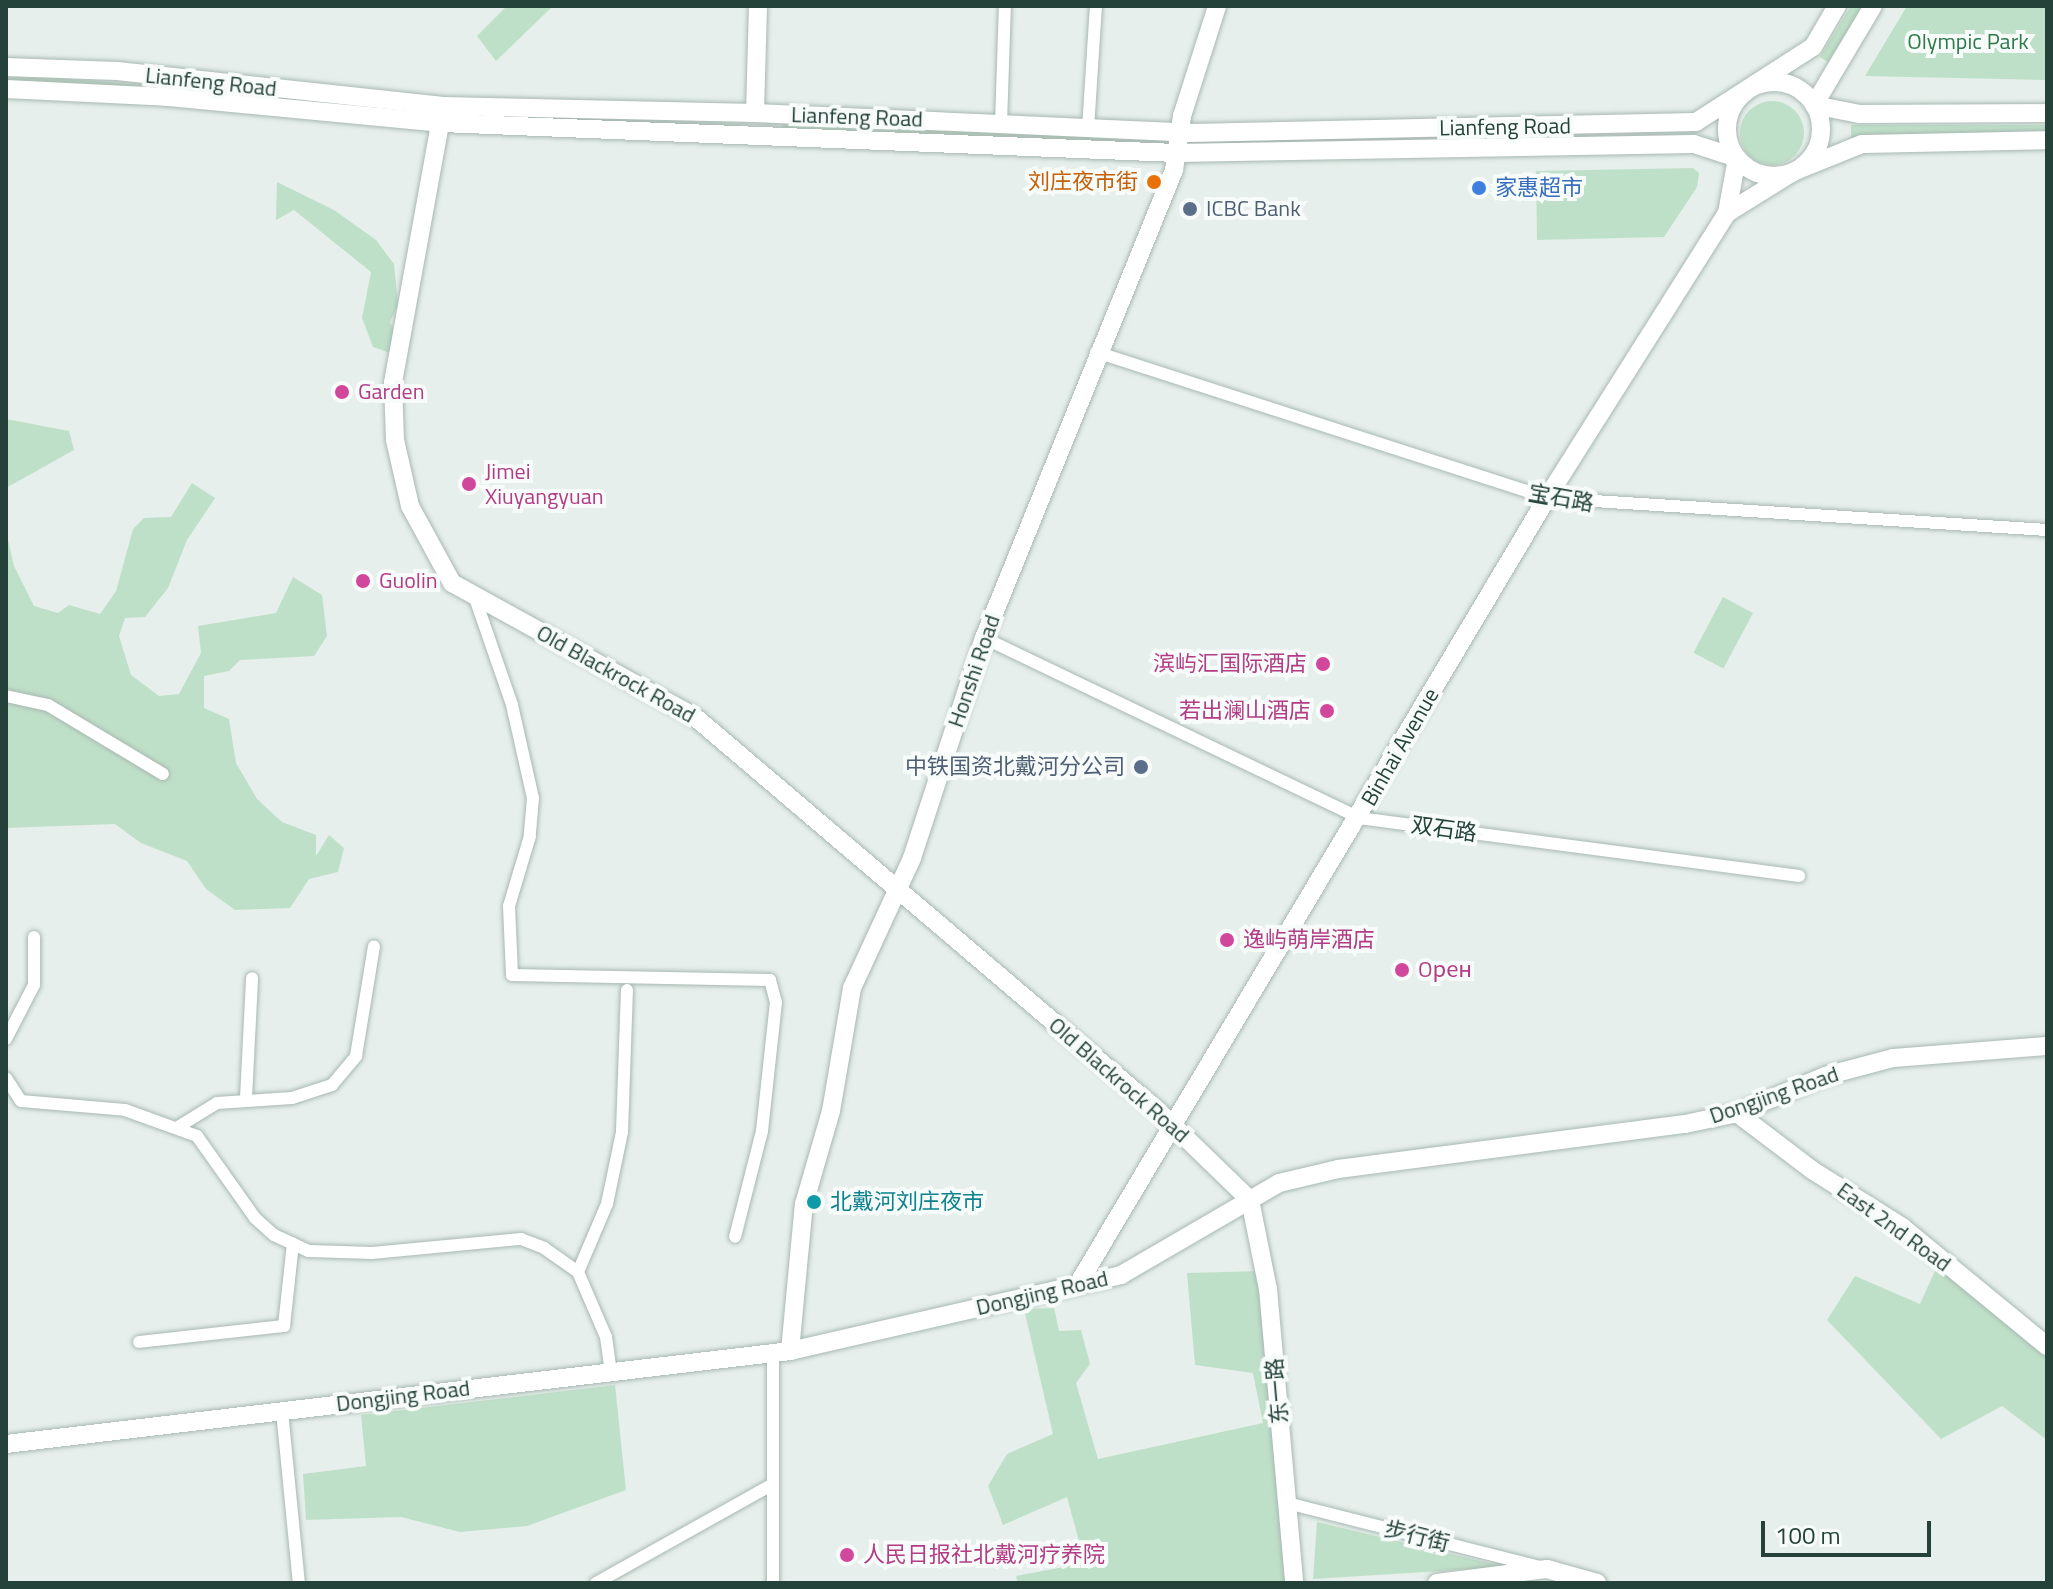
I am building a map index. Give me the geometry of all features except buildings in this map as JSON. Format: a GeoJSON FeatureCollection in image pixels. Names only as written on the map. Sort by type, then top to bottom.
{"type":"FeatureCollection","features":[{"type":"Feature","properties":{"kind":"main road"},"geometry":{"type":"LineString","coordinates":[[755,113],[758,6]]}},
{"type":"Feature","properties":{"kind":"main road","name":"Honshi Road"},"geometry":{"type":"LineString","coordinates":[[781,1352],[804,1204],[831,1111],[852,988],[898,894],[984,638],[1177,153],[1180,132],[1217,6]]}},
{"type":"Feature","properties":{"kind":"main road"},"geometry":{"type":"LineString","coordinates":[[1727,213],[1737,158],[1727,130],[1729,115],[1746,91],[1813,47],[1837,6]]}},
{"type":"Feature","properties":{"kind":"main road"},"geometry":{"type":"LineString","coordinates":[[1737,158],[1763,175],[1793,172],[1816,151],[1820,136],[1814,105],[1873,6]]}},
{"type":"Feature","properties":{"kind":"main road","name":"Lianfeng Road"},"geometry":{"type":"LineString","coordinates":[[6,67],[117,71],[442,114],[755,113],[1180,132],[1696,122],[1746,91]]}},
{"type":"Feature","properties":{"kind":"main road"},"geometry":{"type":"LineString","coordinates":[[1746,91],[1776,83],[1791,86],[1814,105],[1860,114],[2047,113]]}},
{"type":"Feature","properties":{"kind":"main road","name":"Lianfeng Road"},"geometry":{"type":"LineString","coordinates":[[6,89],[754,133],[1177,153],[1694,144],[1737,158]]}},
{"type":"Feature","properties":{"kind":"main road","name":"Old Blackrock Road"},"geometry":{"type":"LineString","coordinates":[[442,114],[393,383],[395,440],[410,506],[452,583],[695,717],[898,894],[1176,1127],[1250,1200]]}},
{"type":"Feature","properties":{"kind":"main road"},"geometry":{"type":"LineString","coordinates":[[1727,213],[1793,172],[1862,144],[2047,140]]}},
{"type":"Feature","properties":{"kind":"main road","name":"Binhai Avenue"},"geometry":{"type":"LineString","coordinates":[[1078,1284],[1176,1127],[1547,498],[1727,213]]}},
{"type":"Feature","properties":{"kind":"main road","name":"Dongjing Road"},"geometry":{"type":"LineString","coordinates":[[6,1444],[781,1352],[1121,1275],[1279,1183],[1338,1169],[1685,1124],[1737,1113],[1825,1076],[1893,1058],[2047,1046]]}},
{"type":"Feature","properties":{"kind":"main road","name":"East 2nd Road"},"geometry":{"type":"LineString","coordinates":[[1737,1113],[1812,1170],[1902,1227],[2047,1346]]}},
{"type":"Feature","properties":{"kind":"main road","name":"东一路"},"geometry":{"type":"LineString","coordinates":[[1250,1200],[1268,1289],[1294,1583]]}},
{"type":"Feature","properties":{"kind":"main road"},"geometry":{"type":"LineString","coordinates":[[1437,1583],[1547,1569],[1597,1583]]}},
{"type":"Feature","properties":{"kind":"street"},"geometry":{"type":"LineString","coordinates":[[1001,124],[1005,6]]}},
{"type":"Feature","properties":{"kind":"street"},"geometry":{"type":"LineString","coordinates":[[1088,129],[1096,6]]}},
{"type":"Feature","properties":{"kind":"street"},"geometry":{"type":"LineString","coordinates":[[754,133],[755,113]]}},
{"type":"Feature","properties":{"kind":"street","name":"宝石路"},"geometry":{"type":"LineString","coordinates":[[1096,352],[1547,498],[2047,530]]}},
{"type":"Feature","properties":{"kind":"street"},"geometry":{"type":"LineString","coordinates":[[474,595],[512,705],[533,798],[530,836],[509,906],[512,975],[770,980],[776,1002],[762,1131],[735,1237]]}},
{"type":"Feature","properties":{"kind":"street","name":"双石路"},"geometry":{"type":"LineString","coordinates":[[984,638],[1359,818],[1799,876]]}},
{"type":"Feature","properties":{"kind":"street"},"geometry":{"type":"LineString","coordinates":[[6,696],[48,705],[163,774]]}},
{"type":"Feature","properties":{"kind":"street"},"geometry":{"type":"LineString","coordinates":[[6,1039],[34,985],[34,937]]}},
{"type":"Feature","properties":{"kind":"street"},"geometry":{"type":"LineString","coordinates":[[178,1127],[217,1103],[246,1098],[292,1098],[332,1085],[356,1056],[374,946]]}},
{"type":"Feature","properties":{"kind":"street"},"geometry":{"type":"LineString","coordinates":[[246,1098],[252,978]]}},
{"type":"Feature","properties":{"kind":"street"},"geometry":{"type":"LineString","coordinates":[[578,1272],[607,1204],[622,1132],[627,990]]}},
{"type":"Feature","properties":{"kind":"street"},"geometry":{"type":"LineString","coordinates":[[6,1078],[21,1101],[125,1110],[197,1136],[255,1218],[309,1251],[372,1253],[521,1239],[578,1272],[606,1337],[611,1372]]}},
{"type":"Feature","properties":{"kind":"street"},"geometry":{"type":"LineString","coordinates":[[139,1342],[284,1326],[293,1243]]}},
{"type":"Feature","properties":{"kind":"street"},"geometry":{"type":"LineString","coordinates":[[773,1583],[771,1485],[781,1352]]}},
{"type":"Feature","properties":{"kind":"street"},"geometry":{"type":"LineString","coordinates":[[282,1411],[299,1583]]}},
{"type":"Feature","properties":{"kind":"street"},"geometry":{"type":"LineString","coordinates":[[596,1583],[771,1485]]}},
{"type":"Feature","properties":{"kind":"street","name":"步行街"},"geometry":{"type":"LineString","coordinates":[[1287,1503],[1547,1569]]}},
{"type":"Feature","properties":{"kind":"green space"},"geometry":{"type":"Polygon","coordinates":[[[507,6],[553,6],[496,61],[477,36],[507,6]]]}},
{"type":"Feature","properties":{"kind":"green space"},"geometry":{"type":"Polygon","coordinates":[[[1851,6],[1863,6],[1828,62],[1820,57],[1851,6]]]}},
{"type":"Feature","properties":{"kind":"green space","name":"Olympic Park"},"geometry":{"type":"Polygon","coordinates":[[[1907,6],[2047,6],[2047,80],[1865,76],[1907,6]]]}},
{"type":"Feature","properties":{"kind":"green space"},"geometry":{"type":"Polygon","coordinates":[[[42,77],[221,94],[6,85],[6,79],[42,77]]]}},
{"type":"Feature","properties":{"kind":"green space"},"geometry":{"type":"Polygon","coordinates":[[[1766,101],[1778,101],[1795,110],[1802,121],[1802,145],[1795,156],[1778,165],[1766,165],[1754,160],[1745,151],[1740,139],[1740,127],[1745,115],[1754,106],[1766,101]]]}},
{"type":"Feature","properties":{"kind":"green space"},"geometry":{"type":"Polygon","coordinates":[[[491,116],[738,125],[738,130],[491,121],[491,116]]]}},
{"type":"Feature","properties":{"kind":"green space"},"geometry":{"type":"Polygon","coordinates":[[[782,124],[1160,137],[1160,143],[782,130],[782,124]]]}},
{"type":"Feature","properties":{"kind":"green space"},"geometry":{"type":"Polygon","coordinates":[[[1851,125],[2047,125],[2047,133],[1851,138],[1851,125]]]}},
{"type":"Feature","properties":{"kind":"green space"},"geometry":{"type":"Polygon","coordinates":[[[1693,168],[1699,173],[1697,187],[1664,237],[1537,240],[1536,171],[1693,168]]]}},
{"type":"Feature","properties":{"kind":"green space"},"geometry":{"type":"Polygon","coordinates":[[[277,182],[334,210],[376,240],[394,264],[398,305],[390,322],[397,336],[390,353],[373,347],[362,318],[371,272],[294,210],[276,220],[277,182]]]}},
{"type":"Feature","properties":{"kind":"green space"},"geometry":{"type":"Polygon","coordinates":[[[6,419],[69,431],[74,450],[6,488],[6,419]]]}},
{"type":"Feature","properties":{"kind":"green space"},"geometry":{"type":"Polygon","coordinates":[[[192,483],[215,498],[187,540],[168,588],[145,617],[125,618],[119,636],[131,675],[159,696],[179,694],[201,653],[198,626],[276,613],[293,577],[322,595],[327,636],[314,656],[240,660],[229,671],[204,676],[204,708],[229,719],[236,763],[257,799],[282,822],[316,835],[316,856],[329,835],[344,848],[338,872],[309,879],[290,908],[235,910],[206,889],[187,861],[141,843],[115,824],[6,828],[6,530],[14,566],[34,606],[58,613],[69,605],[100,614],[116,591],[133,529],[144,518],[171,517],[192,483]]]}},
{"type":"Feature","properties":{"kind":"green space"},"geometry":{"type":"Polygon","coordinates":[[[1723,597],[1753,613],[1723,669],[1693,653],[1723,597]]]}},
{"type":"Feature","properties":{"kind":"green space"},"geometry":{"type":"Polygon","coordinates":[[[1939,1262],[2047,1354],[2047,1440],[2002,1406],[1941,1439],[1827,1320],[1855,1276],[1920,1304],[1939,1262]]]}},
{"type":"Feature","properties":{"kind":"green space"},"geometry":{"type":"Polygon","coordinates":[[[1260,1271],[1295,1583],[1018,1583],[1016,1576],[1085,1563],[1067,1497],[1003,1525],[988,1486],[1007,1454],[1053,1434],[1024,1309],[1054,1308],[1059,1331],[1081,1330],[1090,1364],[1076,1383],[1098,1459],[1263,1423],[1253,1373],[1195,1365],[1187,1273],[1260,1271]]]}},
{"type":"Feature","properties":{"kind":"green space"},"geometry":{"type":"Polygon","coordinates":[[[615,1385],[626,1490],[527,1526],[460,1532],[401,1517],[306,1520],[303,1474],[366,1466],[361,1415],[615,1385]]]}},
{"type":"Feature","properties":{"kind":"green space"},"geometry":{"type":"Polygon","coordinates":[[[1317,1522],[1505,1567],[1313,1579],[1317,1522]]]}},
{"type":"Feature","properties":{"kind":"place","name":"刘庄夜市街"},"geometry":{"type":"Point","coordinates":[1154,182]}},
{"type":"Feature","properties":{"kind":"place","name":"家惠超市"},"geometry":{"type":"Point","coordinates":[1479,188]}},
{"type":"Feature","properties":{"kind":"place","name":"ICBC Bank"},"geometry":{"type":"Point","coordinates":[1190,209]}},
{"type":"Feature","properties":{"kind":"place","name":"Garden"},"geometry":{"type":"Point","coordinates":[342,392]}},
{"type":"Feature","properties":{"kind":"place","name":"Jimei Xiuyangyuan"},"geometry":{"type":"Point","coordinates":[469,484]}},
{"type":"Feature","properties":{"kind":"place","name":"Guolin"},"geometry":{"type":"Point","coordinates":[363,581]}},
{"type":"Feature","properties":{"kind":"place","name":"滨屿汇国际酒店"},"geometry":{"type":"Point","coordinates":[1323,664]}},
{"type":"Feature","properties":{"kind":"place","name":"若出澜山酒店"},"geometry":{"type":"Point","coordinates":[1327,711]}},
{"type":"Feature","properties":{"kind":"place","name":"中铁国资北戴河分公司"},"geometry":{"type":"Point","coordinates":[1141,767]}},
{"type":"Feature","properties":{"kind":"place","name":"逸屿萌岸酒店"},"geometry":{"type":"Point","coordinates":[1227,940]}},
{"type":"Feature","properties":{"kind":"place","name":"Oрен"},"geometry":{"type":"Point","coordinates":[1402,970]}},
{"type":"Feature","properties":{"kind":"place","name":"北戴河刘庄夜市"},"geometry":{"type":"Point","coordinates":[814,1202]}},
{"type":"Feature","properties":{"kind":"place","name":"人民日报社北戴河疗养院"},"geometry":{"type":"Point","coordinates":[847,1555]}}]}
